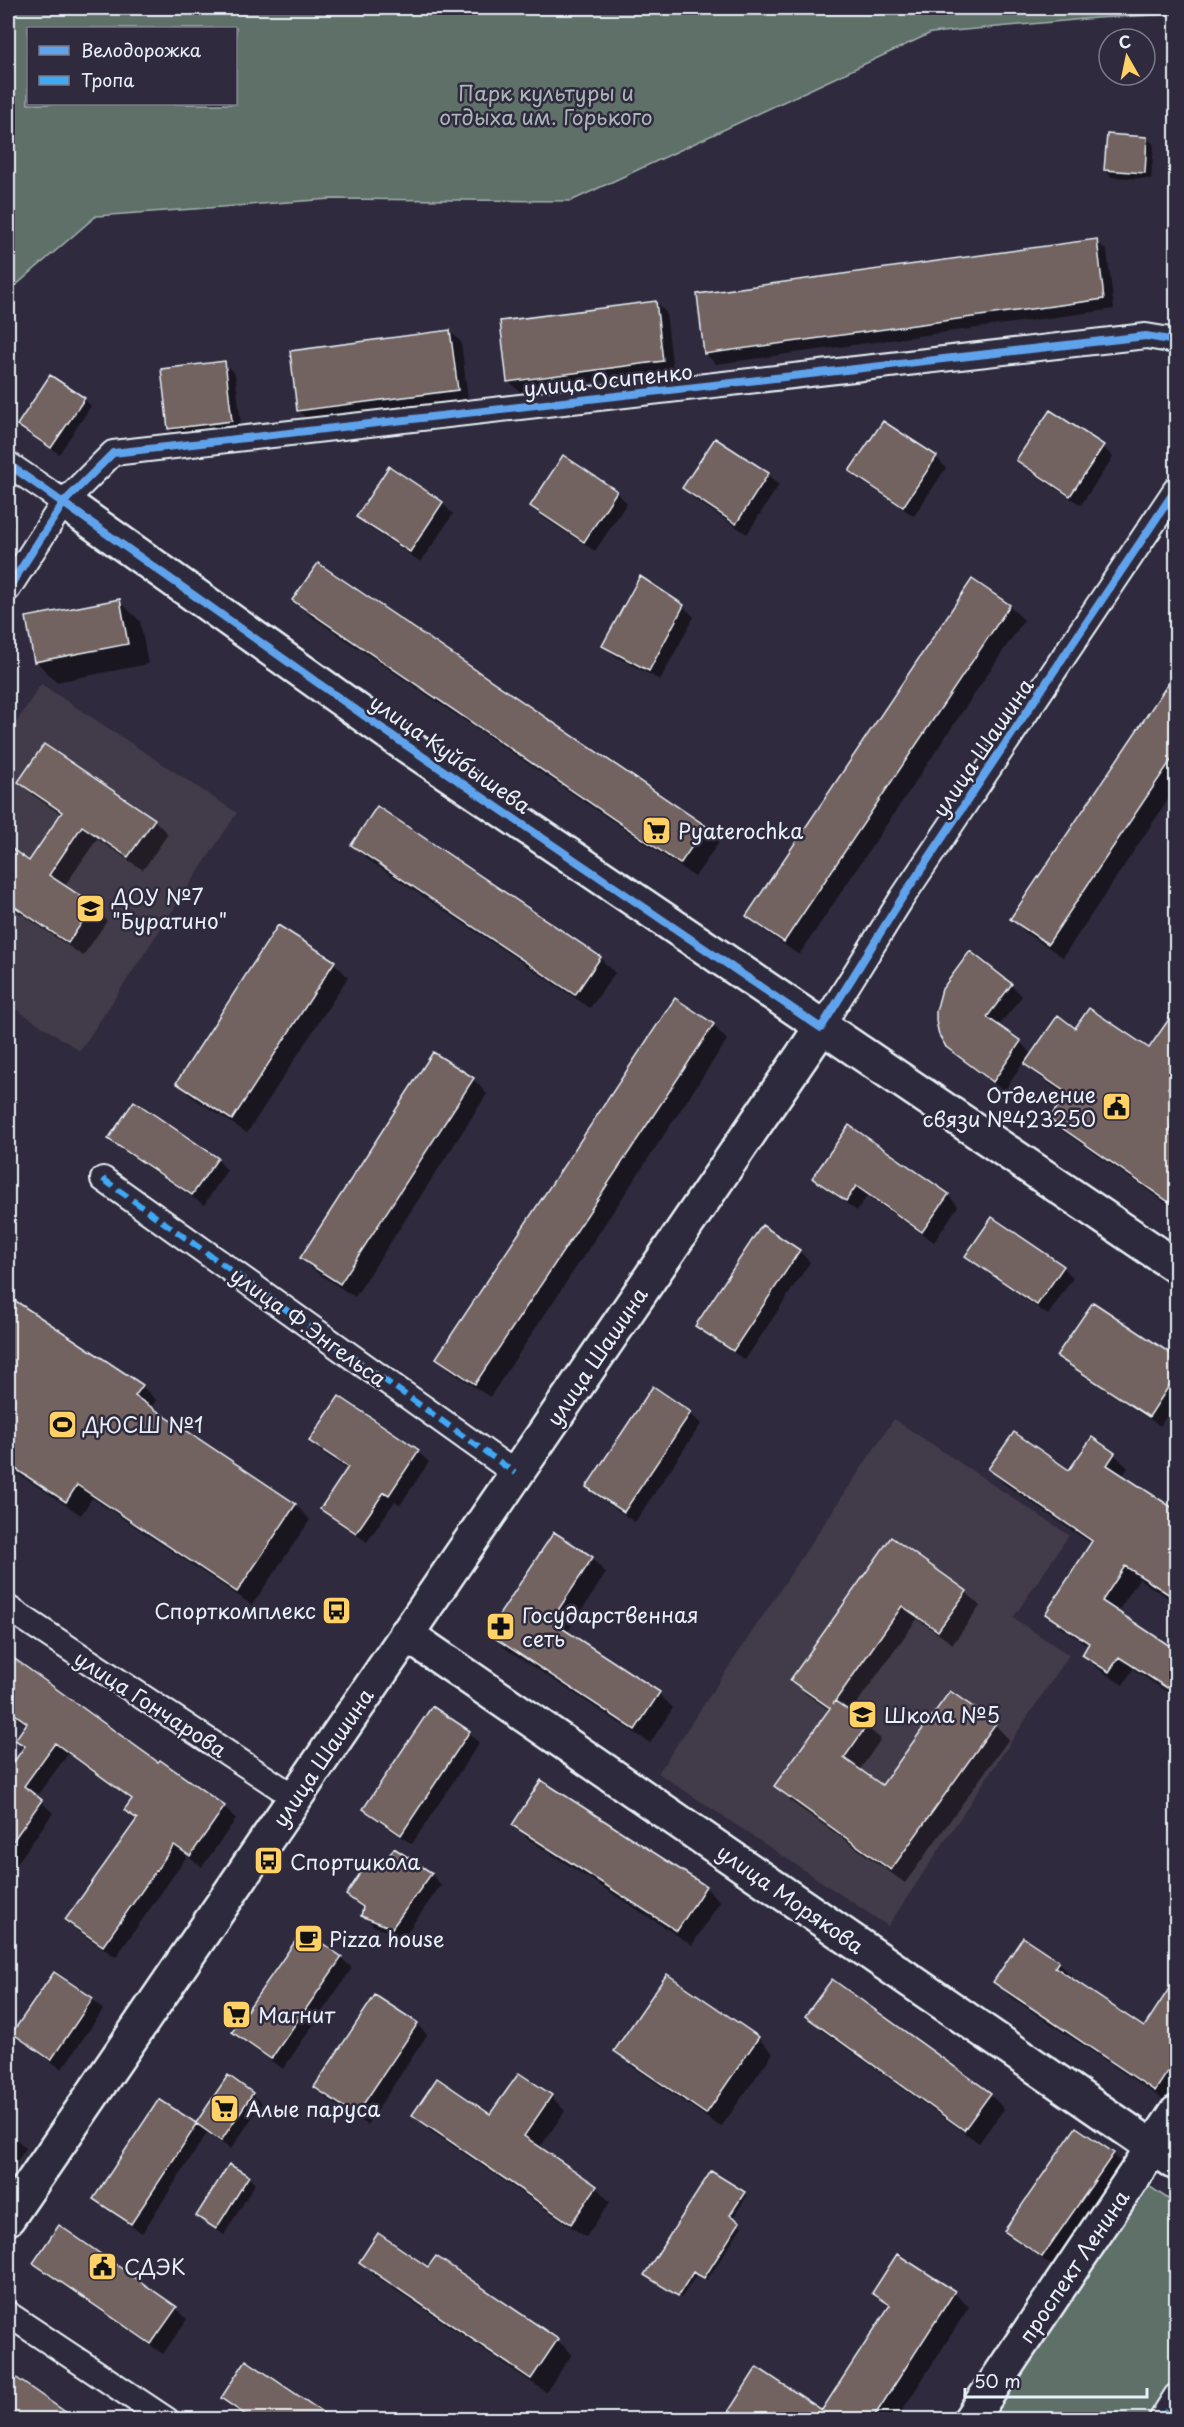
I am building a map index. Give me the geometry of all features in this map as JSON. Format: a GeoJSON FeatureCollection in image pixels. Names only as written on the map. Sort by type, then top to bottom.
{"type":"FeatureCollection","features":[{"type":"Feature","properties":{"kind":"main road","name":"улица Куйбышева"},"geometry":{"type":"LineString","coordinates":[[64,502],[400,741],[821,1028],[1176,1266]]}},
{"type":"Feature","properties":{"kind":"main road","name":"улица Шашина"},"geometry":{"type":"LineString","coordinates":[[8,2218],[821,1028]]}},
{"type":"Feature","properties":{"kind":"main road","name":"улица Морякова"},"geometry":{"type":"LineString","coordinates":[[406,1634],[1165,2155]]}},
{"type":"Feature","properties":{"kind":"main road","name":"проспект Ленина"},"geometry":{"type":"LineString","coordinates":[[970,2420],[1165,2155],[1176,2113]]}},
{"type":"Feature","properties":{"kind":"street","name":"улица Осипенко"},"geometry":{"type":"LineString","coordinates":[[8,589],[64,502],[113,453],[1146,336],[1176,341]]}},
{"type":"Feature","properties":{"kind":"street"},"geometry":{"type":"LineString","coordinates":[[8,464],[64,502]]}},
{"type":"Feature","properties":{"kind":"street","name":"улица Шашина"},"geometry":{"type":"LineString","coordinates":[[821,1028],[902,898],[1176,489]]}},
{"type":"Feature","properties":{"kind":"street","name":"улица Ф.Энгельса"},"geometry":{"type":"LineString","coordinates":[[103,1179],[515,1473]]}},
{"type":"Feature","properties":{"kind":"street","name":"улица Гончарова"},"geometry":{"type":"LineString","coordinates":[[8,1608],[294,1797]]}},
{"type":"Feature","properties":{"kind":"street"},"geometry":{"type":"LineString","coordinates":[[8,2314],[167,2420]]}},
{"type":"Feature","properties":{"kind":"street"},"geometry":{"type":"LineString","coordinates":[[1161,2420],[1176,2396]]}},
{"type":"Feature","properties":{"kind":"shaded area","name":"ДОУ №7 \"Буратино\""},"geometry":{"type":"Polygon","coordinates":[[[41,684],[237,813],[80,1051],[8,1004],[8,735],[41,684]]]}},
{"type":"Feature","properties":{"kind":"shaded area","name":"Школа №5"},"geometry":{"type":"Polygon","coordinates":[[[894,1419],[1069,1535],[1013,1618],[1069,1655],[888,1926],[658,1773],[894,1419]]]}},
{"type":"Feature","properties":{"kind":"green space","name":"Парк культуры и отдыха им. Горького"},"geometry":{"type":"Polygon","coordinates":[[[8,8],[1176,8],[1176,14],[1096,18],[931,33],[571,201],[331,199],[96,216],[8,292],[8,8]]]}},
{"type":"Feature","properties":{"kind":"green space"},"geometry":{"type":"Polygon","coordinates":[[[1144,2183],[1176,2204],[1176,2419],[982,2420],[1144,2183]]]}},
{"type":"Feature","properties":{"kind":"building"},"geometry":{"type":"Polygon","coordinates":[[[1107,134],[1147,137],[1145,173],[1104,170],[1107,134]]]}},
{"type":"Feature","properties":{"kind":"building"},"geometry":{"type":"Polygon","coordinates":[[[1097,239],[1104,299],[704,354],[697,294],[1097,239]]]}},
{"type":"Feature","properties":{"kind":"building"},"geometry":{"type":"Polygon","coordinates":[[[656,301],[663,361],[507,382],[500,321],[656,301]]]}},
{"type":"Feature","properties":{"kind":"building"},"geometry":{"type":"Polygon","coordinates":[[[450,330],[458,390],[297,411],[290,351],[450,330]]]}},
{"type":"Feature","properties":{"kind":"building"},"geometry":{"type":"Polygon","coordinates":[[[225,361],[232,421],[168,429],[161,369],[225,361]]]}},
{"type":"Feature","properties":{"kind":"building"},"geometry":{"type":"Polygon","coordinates":[[[50,375],[85,398],[51,448],[17,425],[50,375]]]}},
{"type":"Feature","properties":{"kind":"building"},"geometry":{"type":"Polygon","coordinates":[[[1050,410],[1104,445],[1070,496],[1016,460],[1050,410]]]}},
{"type":"Feature","properties":{"kind":"building"},"geometry":{"type":"Polygon","coordinates":[[[883,421],[937,456],[903,507],[849,471],[883,421]]]}},
{"type":"Feature","properties":{"kind":"building"},"geometry":{"type":"Polygon","coordinates":[[[715,438],[769,473],[736,524],[682,488],[715,438]]]}},
{"type":"Feature","properties":{"kind":"building"},"geometry":{"type":"Polygon","coordinates":[[[563,455],[617,491],[584,542],[530,506],[563,455]]]}},
{"type":"Feature","properties":{"kind":"building"},"geometry":{"type":"Polygon","coordinates":[[[389,466],[443,502],[410,552],[356,517],[389,466]]]}},
{"type":"Feature","properties":{"kind":"building"},"geometry":{"type":"Polygon","coordinates":[[[318,563],[706,826],[680,864],[292,600],[318,563]]]}},
{"type":"Feature","properties":{"kind":"building"},"geometry":{"type":"Polygon","coordinates":[[[640,576],[684,605],[649,671],[602,646],[640,576]]]}},
{"type":"Feature","properties":{"kind":"building"},"geometry":{"type":"Polygon","coordinates":[[[972,579],[1010,605],[784,942],[746,916],[972,579]]]}},
{"type":"Feature","properties":{"kind":"building"},"geometry":{"type":"Polygon","coordinates":[[[120,599],[128,644],[34,662],[26,617],[120,599]]]}},
{"type":"Feature","properties":{"kind":"building"},"geometry":{"type":"Polygon","coordinates":[[[1176,672],[1176,753],[1048,944],[1010,919],[1176,672]]]}},
{"type":"Feature","properties":{"kind":"building"},"geometry":{"type":"Polygon","coordinates":[[[44,744],[155,819],[128,857],[82,826],[49,875],[94,905],[68,943],[8,902],[8,846],[29,861],[62,812],[18,782],[44,744]]]}},
{"type":"Feature","properties":{"kind":"building"},"geometry":{"type":"Polygon","coordinates":[[[377,806],[601,957],[575,995],[351,845],[377,806]]]}},
{"type":"Feature","properties":{"kind":"building"},"geometry":{"type":"Polygon","coordinates":[[[278,925],[335,961],[232,1120],[176,1083],[278,925]]]}},
{"type":"Feature","properties":{"kind":"building"},"geometry":{"type":"Polygon","coordinates":[[[970,951],[1012,984],[987,1017],[1021,1041],[993,1082],[946,1047],[939,1035],[936,1021],[936,1011],[942,989],[970,951]]]}},
{"type":"Feature","properties":{"kind":"building"},"geometry":{"type":"Polygon","coordinates":[[[675,998],[714,1024],[475,1384],[436,1358],[675,998]]]}},
{"type":"Feature","properties":{"kind":"building","name":"Отделение связи №423250"},"geometry":{"type":"Polygon","coordinates":[[[1089,1008],[1149,1048],[1176,1009],[1176,1076],[1168,1088],[1176,1094],[1176,1119],[1169,1130],[1176,1135],[1176,1207],[1049,1119],[1067,1093],[1024,1064],[1058,1015],[1075,1028],[1089,1008]]]}},
{"type":"Feature","properties":{"kind":"building"},"geometry":{"type":"Polygon","coordinates":[[[433,1052],[474,1078],[340,1284],[300,1258],[433,1052]]]}},
{"type":"Feature","properties":{"kind":"building"},"geometry":{"type":"Polygon","coordinates":[[[134,1101],[218,1158],[192,1195],[108,1139],[134,1101]]]}},
{"type":"Feature","properties":{"kind":"building"},"geometry":{"type":"Polygon","coordinates":[[[849,1125],[949,1194],[922,1232],[856,1186],[846,1201],[812,1178],[849,1125]]]}},
{"type":"Feature","properties":{"kind":"building"},"geometry":{"type":"Polygon","coordinates":[[[992,1217],[1064,1266],[1037,1305],[965,1256],[992,1217]]]}},
{"type":"Feature","properties":{"kind":"building"},"geometry":{"type":"Polygon","coordinates":[[[762,1225],[800,1250],[733,1351],[695,1326],[762,1225]]]}},
{"type":"Feature","properties":{"kind":"building"},"geometry":{"type":"Polygon","coordinates":[[[8,1296],[143,1385],[135,1396],[296,1504],[237,1592],[77,1485],[66,1502],[8,1464],[8,1296]]]}},
{"type":"Feature","properties":{"kind":"building"},"geometry":{"type":"Polygon","coordinates":[[[1093,1302],[1176,1357],[1176,1375],[1149,1417],[1056,1356],[1093,1302]]]}},
{"type":"Feature","properties":{"kind":"building"},"geometry":{"type":"Polygon","coordinates":[[[653,1386],[691,1412],[624,1512],[586,1487],[653,1386]]]}},
{"type":"Feature","properties":{"kind":"building"},"geometry":{"type":"Polygon","coordinates":[[[339,1396],[419,1450],[389,1495],[384,1492],[356,1533],[320,1509],[348,1467],[309,1441],[339,1396]]]}},
{"type":"Feature","properties":{"kind":"building"},"geometry":{"type":"Polygon","coordinates":[[[1014,1432],[1069,1470],[1092,1437],[1115,1453],[1107,1465],[1176,1510],[1176,1599],[1125,1566],[1102,1601],[1176,1650],[1176,1673],[1167,1688],[1119,1657],[1109,1672],[1082,1655],[1089,1643],[1045,1614],[1092,1541],[988,1469],[1014,1432]]]}},
{"type":"Feature","properties":{"kind":"building"},"geometry":{"type":"Polygon","coordinates":[[[554,1532],[593,1557],[551,1621],[660,1692],[635,1730],[487,1633],[554,1532]]]}},
{"type":"Feature","properties":{"kind":"building"},"geometry":{"type":"Polygon","coordinates":[[[891,1537],[967,1591],[938,1631],[902,1606],[835,1701],[868,1724],[844,1758],[882,1785],[950,1691],[996,1723],[891,1870],[774,1786],[830,1708],[790,1680],[891,1537]]]}},
{"type":"Feature","properties":{"kind":"building"},"geometry":{"type":"Polygon","coordinates":[[[8,1654],[158,1762],[160,1760],[225,1806],[190,1856],[174,1845],[103,1946],[65,1920],[137,1819],[124,1810],[132,1799],[55,1743],[24,1786],[42,1800],[8,1848],[8,1770],[25,1746],[15,1740],[27,1723],[8,1709],[8,1654]]]}},
{"type":"Feature","properties":{"kind":"building"},"geometry":{"type":"Polygon","coordinates":[[[432,1706],[470,1731],[401,1835],[363,1809],[432,1706]]]}},
{"type":"Feature","properties":{"kind":"building"},"geometry":{"type":"Polygon","coordinates":[[[541,1780],[706,1886],[677,1931],[512,1825],[541,1780]]]}},
{"type":"Feature","properties":{"kind":"building"},"geometry":{"type":"Polygon","coordinates":[[[394,1848],[432,1873],[392,1928],[361,1916],[363,1907],[346,1895],[370,1858],[382,1866],[394,1848]]]}},
{"type":"Feature","properties":{"kind":"building"},"geometry":{"type":"Polygon","coordinates":[[[303,1930],[342,1957],[271,2059],[232,2032],[303,1930]]]}},
{"type":"Feature","properties":{"kind":"building"},"geometry":{"type":"Polygon","coordinates":[[[1023,1937],[1059,1961],[1055,1967],[1144,2027],[1176,1978],[1176,2059],[1155,2091],[993,1982],[1023,1937]]]}},
{"type":"Feature","properties":{"kind":"building"},"geometry":{"type":"Polygon","coordinates":[[[54,1972],[93,1998],[51,2060],[12,2033],[54,1972]]]}},
{"type":"Feature","properties":{"kind":"building"},"geometry":{"type":"Polygon","coordinates":[[[667,1974],[759,2037],[706,2114],[614,2051],[667,1974]]]}},
{"type":"Feature","properties":{"kind":"building"},"geometry":{"type":"Polygon","coordinates":[[[832,1979],[991,2093],[964,2130],[805,2016],[832,1979]]]}},
{"type":"Feature","properties":{"kind":"building"},"geometry":{"type":"Polygon","coordinates":[[[375,1995],[418,2023],[356,2115],[314,2087],[375,1995]]]}},
{"type":"Feature","properties":{"kind":"building"},"geometry":{"type":"Polygon","coordinates":[[[519,2073],[552,2095],[524,2136],[597,2186],[571,2224],[412,2115],[437,2078],[490,2114],[519,2073]]]}},
{"type":"Feature","properties":{"kind":"building"},"geometry":{"type":"Polygon","coordinates":[[[228,2075],[253,2093],[221,2141],[197,2124],[131,2224],[93,2199],[159,2099],[196,2123],[228,2075]]]}},
{"type":"Feature","properties":{"kind":"building"},"geometry":{"type":"Polygon","coordinates":[[[1076,2127],[1114,2153],[1042,2257],[1004,2231],[1076,2127]]]}},
{"type":"Feature","properties":{"kind":"building"},"geometry":{"type":"Polygon","coordinates":[[[229,2164],[249,2176],[216,2229],[196,2216],[229,2164]]]}},
{"type":"Feature","properties":{"kind":"building"},"geometry":{"type":"Polygon","coordinates":[[[711,2171],[745,2192],[730,2215],[740,2222],[704,2278],[693,2272],[678,2296],[644,2275],[711,2171]]]}},
{"type":"Feature","properties":{"kind":"building"},"geometry":{"type":"Polygon","coordinates":[[[59,2225],[177,2307],[151,2344],[33,2263],[59,2225]]]}},
{"type":"Feature","properties":{"kind":"building"},"geometry":{"type":"Polygon","coordinates":[[[378,2233],[428,2267],[436,2256],[558,2339],[531,2379],[359,2262],[378,2233]]]}},
{"type":"Feature","properties":{"kind":"building"},"geometry":{"type":"Polygon","coordinates":[[[897,2254],[955,2291],[872,2420],[723,2420],[757,2367],[822,2410],[890,2305],[872,2293],[897,2254]]]}},
{"type":"Feature","properties":{"kind":"building"},"geometry":{"type":"Polygon","coordinates":[[[246,2360],[334,2420],[253,2420],[221,2398],[246,2360]]]}},
{"type":"Feature","properties":{"kind":"building"},"geometry":{"type":"Polygon","coordinates":[[[8,2372],[77,2420],[8,2420],[8,2372]]]}},
{"type":"Feature","properties":{"kind":"marked path"},"geometry":{"type":"LineString","coordinates":[[103,1179],[515,1473]]}},
{"type":"Feature","properties":{"kind":"marked path"},"geometry":{"type":"LineString","coordinates":[[1161,2420],[1176,2396]]}},
{"type":"Feature","properties":{"kind":"cycle path"},"geometry":{"type":"LineString","coordinates":[[8,589],[64,502],[113,453],[1146,336],[1176,341]]}},
{"type":"Feature","properties":{"kind":"cycle path"},"geometry":{"type":"LineString","coordinates":[[8,464],[400,741],[821,1028],[902,898],[1176,489]]}},
{"type":"Feature","properties":{"kind":"place","name":"Pyaterochka"},"geometry":{"type":"Point","coordinates":[657,830]}},
{"type":"Feature","properties":{"kind":"place","name":"ДОУ №7 \"Буратино\""},"geometry":{"type":"Point","coordinates":[91,908]}},
{"type":"Feature","properties":{"kind":"place","name":"Отделение связи №423250"},"geometry":{"type":"Point","coordinates":[1117,1106]}},
{"type":"Feature","properties":{"kind":"place","name":"ДЮСШ №1"},"geometry":{"type":"Point","coordinates":[62,1424]}},
{"type":"Feature","properties":{"kind":"place","name":"Спорткомплекс"},"geometry":{"type":"Point","coordinates":[337,1610]}},
{"type":"Feature","properties":{"kind":"place","name":"Государственная сеть"},"geometry":{"type":"Point","coordinates":[501,1626]}},
{"type":"Feature","properties":{"kind":"place","name":"Школа №5"},"geometry":{"type":"Point","coordinates":[863,1714]}},
{"type":"Feature","properties":{"kind":"place","name":"Спортшкола"},"geometry":{"type":"Point","coordinates":[269,1861]}},
{"type":"Feature","properties":{"kind":"place","name":"Pizza house"},"geometry":{"type":"Point","coordinates":[308,1938]}},
{"type":"Feature","properties":{"kind":"place","name":"Магнит"},"geometry":{"type":"Point","coordinates":[237,2014]}},
{"type":"Feature","properties":{"kind":"place","name":"Алые паруса"},"geometry":{"type":"Point","coordinates":[225,2108]}},
{"type":"Feature","properties":{"kind":"place","name":"СДЭК"},"geometry":{"type":"Point","coordinates":[103,2266]}}]}
